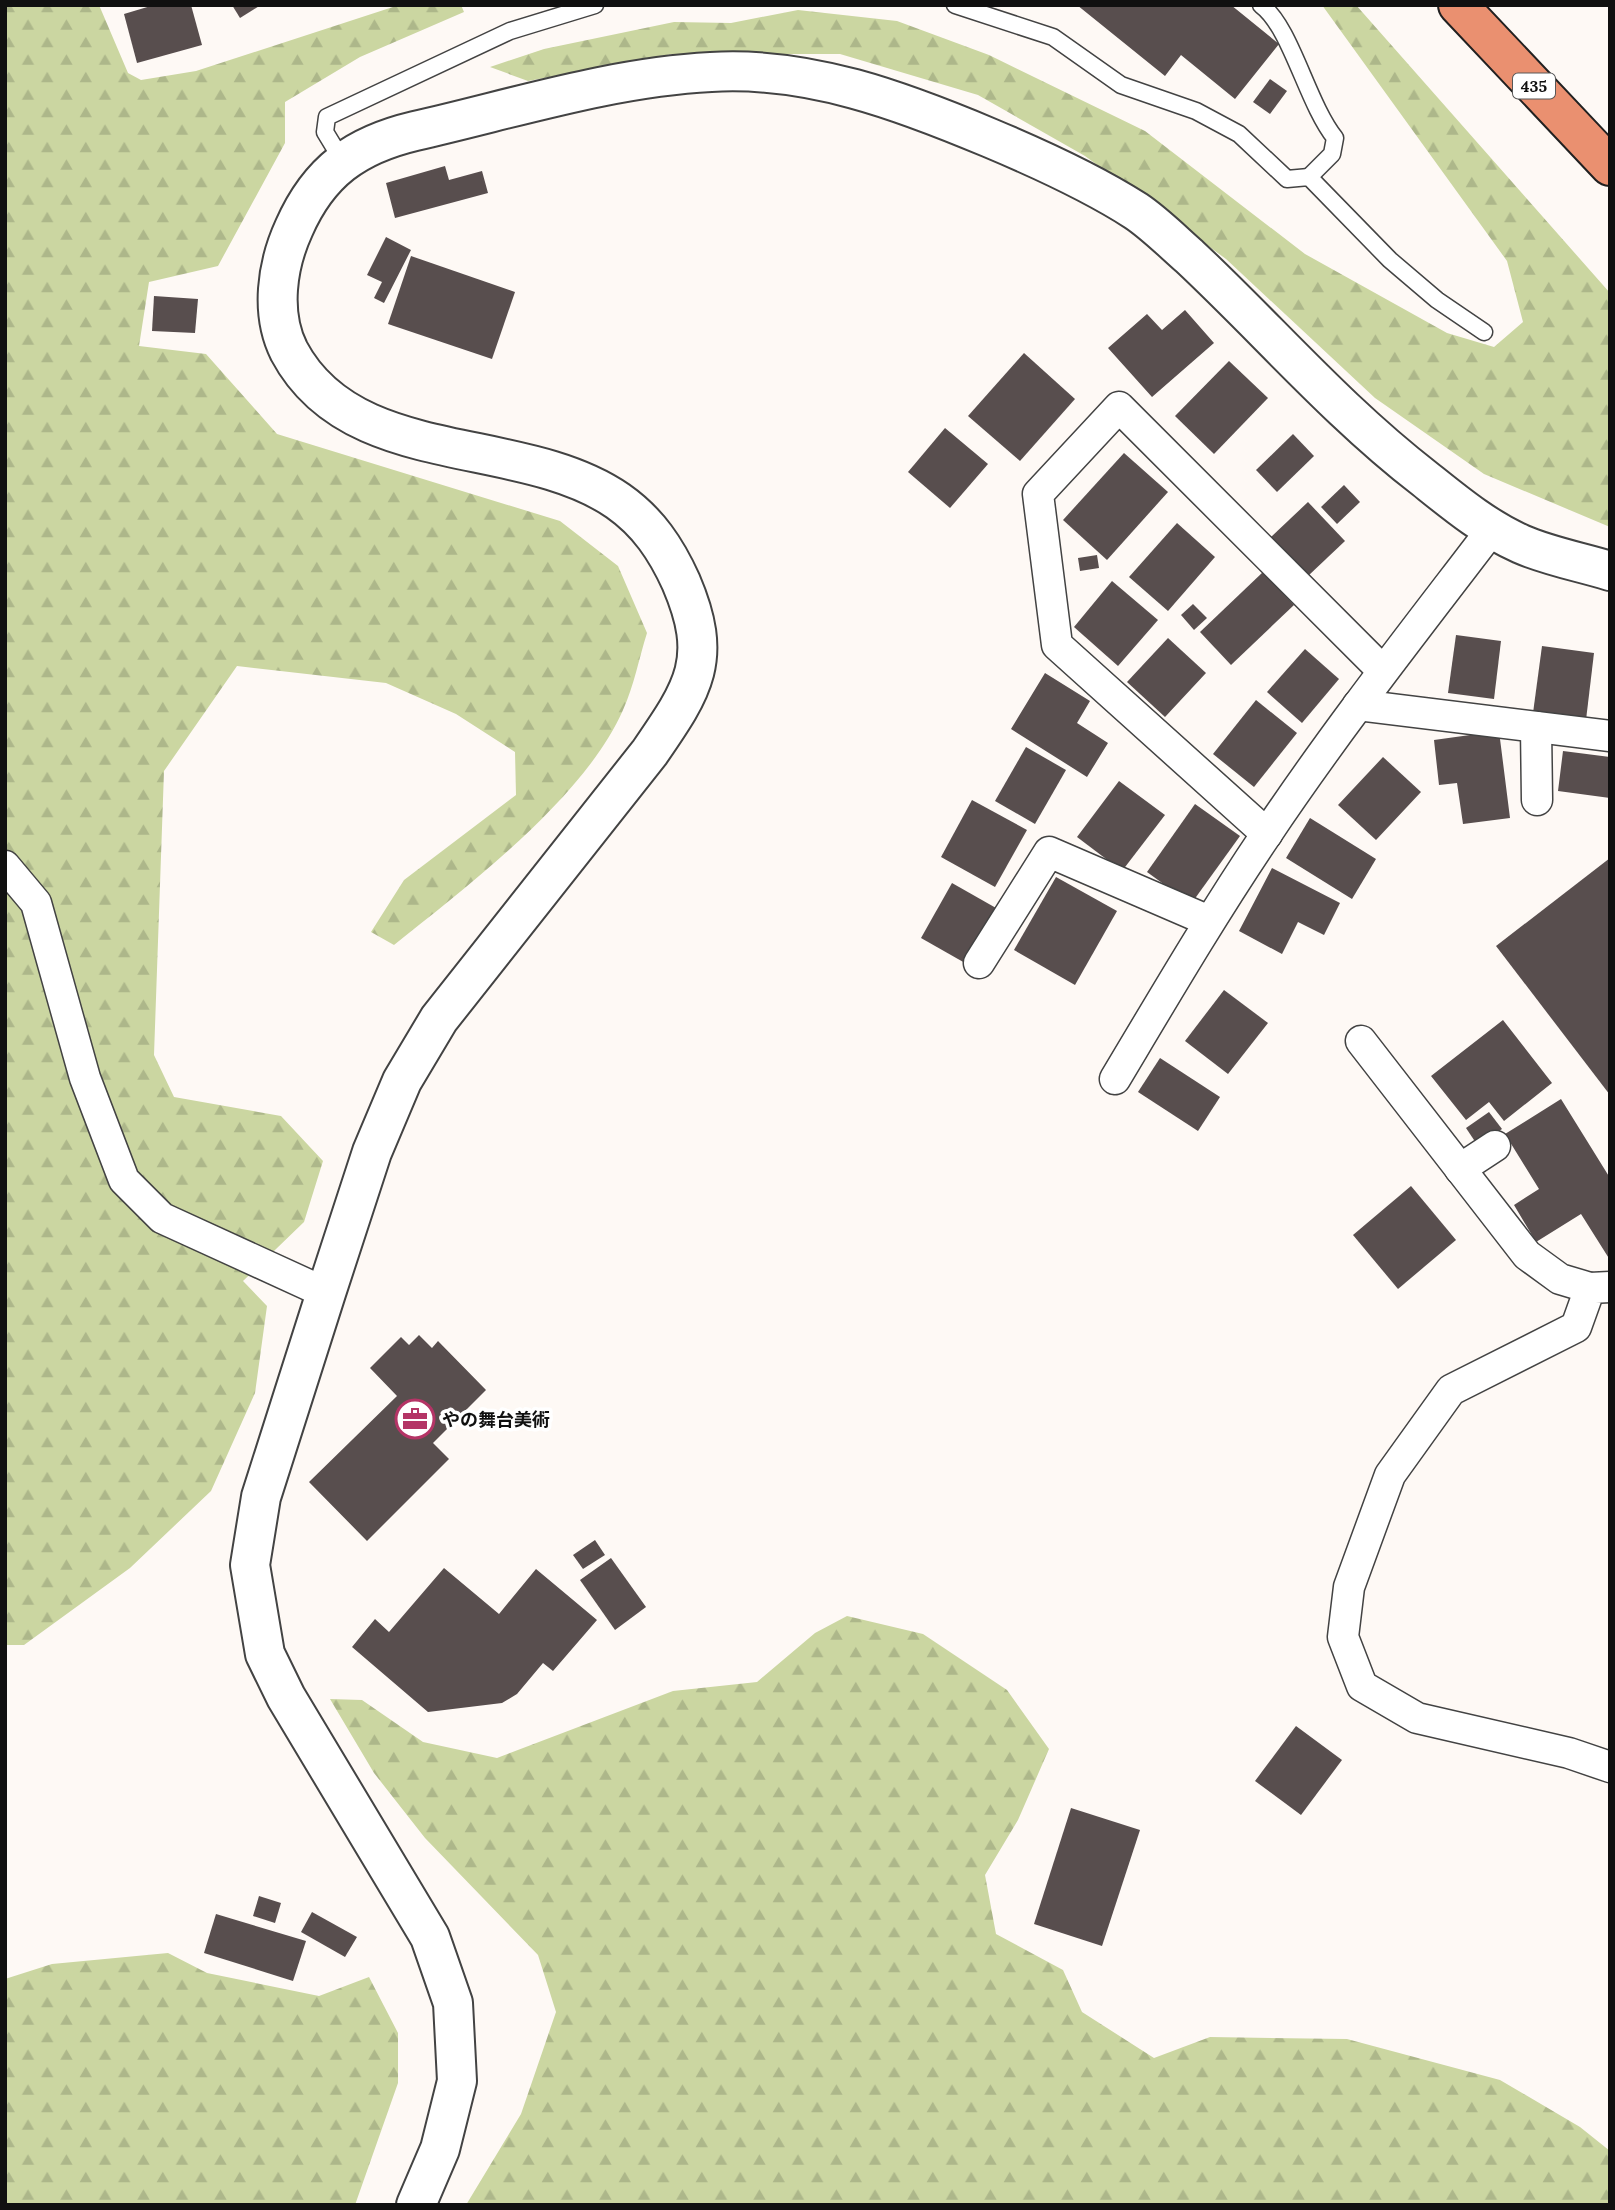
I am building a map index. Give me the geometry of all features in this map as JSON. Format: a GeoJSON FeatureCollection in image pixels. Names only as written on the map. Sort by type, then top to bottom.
{"type":"FeatureCollection","features":[{"type":"Feature","properties":{"kind":"highway","name":"435"},"geometry":{"type":"LineString","coordinates":[[1458,5],[1610,166]]}},
{"type":"Feature","properties":{"kind":"street"},"geometry":{"type":"LineString","coordinates":[[416,2205],[440,2149],[457,2081],[453,2003],[430,1937],[286,1697],[265,1654],[250,1565],[261,1497],[372,1152],[402,1081],[439,1019],[642,763],[679,710],[694,678],[699,637],[690,604],[674,566],[651,528],[614,499],[563,475],[416,439],[366,421],[324,395],[299,370],[282,336],[277,303],[280,270],[291,234],[308,199],[342,160],[382,139],[634,81],[726,72],[780,73],[846,85],[949,121],[1042,160],[1138,212],[1190,257],[1367,434],[1472,517],[1523,545],[1610,570]]}},
{"type":"Feature","properties":{"kind":"street"},"geometry":{"type":"LineString","coordinates":[[1267,834],[1056,645],[1038,494],[1119,408],[1383,671]]}},
{"type":"Feature","properties":{"kind":"street"},"geometry":{"type":"LineString","coordinates":[[1115,1079],[1209,921],[1267,834],[1357,705],[1493,528]]}},
{"type":"Feature","properties":{"kind":"street"},"geometry":{"type":"LineString","coordinates":[[1357,705],[1610,736]]}},
{"type":"Feature","properties":{"kind":"street"},"geometry":{"type":"LineString","coordinates":[[1536,727],[1537,800]]}},
{"type":"Feature","properties":{"kind":"street"},"geometry":{"type":"LineString","coordinates":[[979,963],[1049,852],[1209,921]]}},
{"type":"Feature","properties":{"kind":"street"},"geometry":{"type":"LineString","coordinates":[[5,866],[36,904],[85,1078],[124,1180],[162,1218],[326,1293]]}},
{"type":"Feature","properties":{"kind":"street"},"geometry":{"type":"LineString","coordinates":[[1361,1041],[1527,1255],[1560,1279],[1600,1287],[1576,1327],[1451,1390],[1390,1475],[1349,1587],[1343,1637],[1362,1686],[1417,1718],[1569,1753],[1610,1767]]}},
{"type":"Feature","properties":{"kind":"street"},"geometry":{"type":"LineString","coordinates":[[1461,1169],[1495,1146]]}},
{"type":"Feature","properties":{"kind":"lane"},"geometry":{"type":"LineString","coordinates":[[342,160],[325,132],[327,117],[510,31],[595,5]]}},
{"type":"Feature","properties":{"kind":"lane"},"geometry":{"type":"LineString","coordinates":[[955,5],[1054,37],[1121,85],[1196,111],[1239,134],[1287,179],[1309,177],[1332,154],[1335,138],[1306,91],[1277,23],[1261,5]]}},
{"type":"Feature","properties":{"kind":"lane"},"geometry":{"type":"LineString","coordinates":[[1309,177],[1390,260],[1437,300],[1483,331]]}},
{"type":"Feature","properties":{"kind":"green space"},"geometry":{"type":"Polygon","coordinates":[[[5,5],[99,5],[128,73],[141,80],[196,71],[399,5],[461,5],[464,12],[360,57],[285,102],[285,143],[218,266],[149,282],[139,346],[206,354],[277,434],[560,521],[618,566],[647,633],[623,710],[605,743],[582,775],[522,838],[394,945],[371,932],[404,880],[516,795],[515,752],[456,714],[386,683],[237,666],[164,771],[154,1055],[174,1097],[281,1116],[323,1161],[304,1222],[243,1281],[267,1306],[255,1393],[211,1491],[130,1568],[24,1645],[5,1645],[5,5]]]}},
{"type":"Feature","properties":{"kind":"green space"},"geometry":{"type":"Polygon","coordinates":[[[1322,5],[1356,5],[1610,293],[1610,527],[1484,474],[1375,398],[1226,259],[1085,156],[978,95],[840,54],[672,54],[528,81],[490,67],[544,49],[674,22],[731,23],[798,10],[897,21],[989,55],[1145,131],[1305,254],[1447,333],[1494,347],[1523,322],[1507,261],[1322,5]]]}},
{"type":"Feature","properties":{"kind":"green space"},"geometry":{"type":"Polygon","coordinates":[[[847,1616],[923,1634],[1007,1690],[1049,1749],[1018,1820],[985,1875],[996,1934],[1063,1970],[1082,2012],[1154,2058],[1210,2037],[1347,2039],[1500,2080],[1580,2127],[1610,2151],[1610,2205],[466,2205],[521,2114],[556,2012],[538,1955],[425,1838],[374,1773],[330,1699],[362,1700],[423,1742],[497,1758],[673,1691],[757,1682],[815,1633],[847,1616]]]}},
{"type":"Feature","properties":{"kind":"green space"},"geometry":{"type":"Polygon","coordinates":[[[168,1953],[207,1973],[319,1996],[369,1977],[398,2033],[398,2083],[355,2205],[5,2205],[5,1979],[52,1964],[168,1953]]]}},
{"type":"Feature","properties":{"kind":"building"},"geometry":{"type":"Polygon","coordinates":[[[154,5],[191,5],[202,45],[137,63],[124,14],[154,5]]]}},
{"type":"Feature","properties":{"kind":"building"},"geometry":{"type":"Polygon","coordinates":[[[232,5],[261,5],[240,18],[232,5]]]}},
{"type":"Feature","properties":{"kind":"building"},"geometry":{"type":"Polygon","coordinates":[[[1077,5],[1231,5],[1279,44],[1235,99],[1181,55],[1165,76],[1077,5]]]}},
{"type":"Feature","properties":{"kind":"building"},"geometry":{"type":"Polygon","coordinates":[[[1270,79],[1287,91],[1270,114],[1253,102],[1270,79]]]}},
{"type":"Feature","properties":{"kind":"building"},"geometry":{"type":"Polygon","coordinates":[[[445,166],[449,180],[482,171],[488,193],[395,218],[386,183],[445,166]]]}},
{"type":"Feature","properties":{"kind":"building"},"geometry":{"type":"Polygon","coordinates":[[[386,237],[411,250],[384,303],[374,298],[382,282],[367,275],[386,237]]]}},
{"type":"Feature","properties":{"kind":"building"},"geometry":{"type":"Polygon","coordinates":[[[411,256],[515,292],[492,359],[388,324],[411,256]]]}},
{"type":"Feature","properties":{"kind":"building"},"geometry":{"type":"Polygon","coordinates":[[[154,296],[198,299],[195,333],[152,331],[154,296]]]}},
{"type":"Feature","properties":{"kind":"building"},"geometry":{"type":"Polygon","coordinates":[[[1185,310],[1214,343],[1152,397],[1108,348],[1147,314],[1162,330],[1185,310]]]}},
{"type":"Feature","properties":{"kind":"building"},"geometry":{"type":"Polygon","coordinates":[[[1024,353],[1075,399],[1020,461],[968,416],[1024,353]]]}},
{"type":"Feature","properties":{"kind":"building"},"geometry":{"type":"Polygon","coordinates":[[[1229,361],[1268,398],[1214,454],[1175,416],[1229,361]]]}},
{"type":"Feature","properties":{"kind":"building"},"geometry":{"type":"Polygon","coordinates":[[[945,428],[988,464],[950,508],[908,472],[945,428]]]}},
{"type":"Feature","properties":{"kind":"building"},"geometry":{"type":"Polygon","coordinates":[[[1293,434],[1314,456],[1277,492],[1256,470],[1293,434]]]}},
{"type":"Feature","properties":{"kind":"building"},"geometry":{"type":"Polygon","coordinates":[[[1124,453],[1168,492],[1107,560],[1063,520],[1124,453]]]}},
{"type":"Feature","properties":{"kind":"building"},"geometry":{"type":"Polygon","coordinates":[[[1344,485],[1360,502],[1337,524],[1321,507],[1344,485]]]}},
{"type":"Feature","properties":{"kind":"building"},"geometry":{"type":"Polygon","coordinates":[[[1308,502],[1345,541],[1308,576],[1271,537],[1308,502]]]}},
{"type":"Feature","properties":{"kind":"building"},"geometry":{"type":"Polygon","coordinates":[[[1177,523],[1215,557],[1168,611],[1129,577],[1177,523]]]}},
{"type":"Feature","properties":{"kind":"building"},"geometry":{"type":"Polygon","coordinates":[[[1097,555],[1099,568],[1080,571],[1078,558],[1097,555]]]}},
{"type":"Feature","properties":{"kind":"building"},"geometry":{"type":"Polygon","coordinates":[[[1263,572],[1294,605],[1231,665],[1200,632],[1263,572]]]}},
{"type":"Feature","properties":{"kind":"building"},"geometry":{"type":"Polygon","coordinates":[[[1112,581],[1158,620],[1118,666],[1074,627],[1112,581]]]}},
{"type":"Feature","properties":{"kind":"building"},"geometry":{"type":"Polygon","coordinates":[[[1193,604],[1207,618],[1194,630],[1181,615],[1193,604]]]}},
{"type":"Feature","properties":{"kind":"building"},"geometry":{"type":"Polygon","coordinates":[[[1456,635],[1501,641],[1494,699],[1448,693],[1456,635]]]}},
{"type":"Feature","properties":{"kind":"building"},"geometry":{"type":"Polygon","coordinates":[[[1168,638],[1206,673],[1165,717],[1127,682],[1168,638]]]}},
{"type":"Feature","properties":{"kind":"building"},"geometry":{"type":"Polygon","coordinates":[[[1542,646],[1594,653],[1586,720],[1533,713],[1542,646]]]}},
{"type":"Feature","properties":{"kind":"building"},"geometry":{"type":"Polygon","coordinates":[[[1305,649],[1339,679],[1302,723],[1267,692],[1305,649]]]}},
{"type":"Feature","properties":{"kind":"building"},"geometry":{"type":"Polygon","coordinates":[[[1045,673],[1090,701],[1077,723],[1108,743],[1087,777],[1011,729],[1045,673]]]}},
{"type":"Feature","properties":{"kind":"building"},"geometry":{"type":"Polygon","coordinates":[[[1256,700],[1297,733],[1254,787],[1213,754],[1256,700]]]}},
{"type":"Feature","properties":{"kind":"building"},"geometry":{"type":"Polygon","coordinates":[[[1499,731],[1510,818],[1463,824],[1457,783],[1439,785],[1434,740],[1499,731]]]}},
{"type":"Feature","properties":{"kind":"building"},"geometry":{"type":"Polygon","coordinates":[[[1026,747],[1066,770],[1035,824],[995,801],[1026,747]]]}},
{"type":"Feature","properties":{"kind":"building"},"geometry":{"type":"Polygon","coordinates":[[[1563,751],[1610,757],[1610,798],[1558,791],[1563,751]]]}},
{"type":"Feature","properties":{"kind":"building"},"geometry":{"type":"Polygon","coordinates":[[[1383,757],[1421,792],[1376,840],[1338,805],[1383,757]]]}},
{"type":"Feature","properties":{"kind":"building"},"geometry":{"type":"Polygon","coordinates":[[[1119,781],[1165,815],[1122,871],[1077,837],[1119,781]]]}},
{"type":"Feature","properties":{"kind":"building"},"geometry":{"type":"Polygon","coordinates":[[[972,800],[1027,830],[995,887],[941,857],[972,800]]]}},
{"type":"Feature","properties":{"kind":"building"},"geometry":{"type":"Polygon","coordinates":[[[1195,804],[1240,836],[1191,904],[1147,872],[1195,804]]]}},
{"type":"Feature","properties":{"kind":"building"},"geometry":{"type":"Polygon","coordinates":[[[1310,818],[1376,859],[1352,899],[1286,858],[1310,818]]]}},
{"type":"Feature","properties":{"kind":"building"},"geometry":{"type":"Polygon","coordinates":[[[1610,858],[1610,1095],[1496,946],[1610,858]]]}},
{"type":"Feature","properties":{"kind":"building"},"geometry":{"type":"Polygon","coordinates":[[[1272,868],[1340,903],[1324,935],[1298,922],[1282,954],[1239,931],[1272,868]]]}},
{"type":"Feature","properties":{"kind":"building"},"geometry":{"type":"Polygon","coordinates":[[[1056,877],[1117,911],[1075,985],[1014,950],[1056,877]]]}},
{"type":"Feature","properties":{"kind":"building"},"geometry":{"type":"Polygon","coordinates":[[[952,883],[996,908],[965,963],[921,938],[952,883]]]}},
{"type":"Feature","properties":{"kind":"building"},"geometry":{"type":"Polygon","coordinates":[[[1224,990],[1268,1023],[1228,1074],[1185,1041],[1224,990]]]}},
{"type":"Feature","properties":{"kind":"building"},"geometry":{"type":"Polygon","coordinates":[[[1503,1020],[1552,1083],[1504,1121],[1489,1102],[1466,1120],[1431,1076],[1503,1020]]]}},
{"type":"Feature","properties":{"kind":"building"},"geometry":{"type":"Polygon","coordinates":[[[1160,1058],[1220,1097],[1198,1131],[1138,1092],[1160,1058]]]}},
{"type":"Feature","properties":{"kind":"building"},"geometry":{"type":"Polygon","coordinates":[[[1561,1099],[1610,1178],[1610,1260],[1581,1214],[1536,1242],[1514,1205],[1539,1189],[1505,1134],[1561,1099]]]}},
{"type":"Feature","properties":{"kind":"building"},"geometry":{"type":"Polygon","coordinates":[[[1489,1112],[1502,1129],[1478,1146],[1466,1128],[1489,1112]]]}},
{"type":"Feature","properties":{"kind":"building"},"geometry":{"type":"Polygon","coordinates":[[[1411,1186],[1456,1240],[1398,1289],[1353,1235],[1411,1186]]]}},
{"type":"Feature","properties":{"kind":"building","name":"やの舞台美術"},"geometry":{"type":"Polygon","coordinates":[[[419,1335],[432,1348],[438,1341],[486,1390],[433,1443],[449,1459],[367,1541],[309,1482],[397,1396],[370,1368],[401,1337],[409,1345],[419,1335]]]}},
{"type":"Feature","properties":{"kind":"building"},"geometry":{"type":"Polygon","coordinates":[[[595,1540],[605,1555],[583,1569],[573,1555],[595,1540]]]}},
{"type":"Feature","properties":{"kind":"building"},"geometry":{"type":"Polygon","coordinates":[[[611,1558],[646,1607],[615,1630],[580,1580],[611,1558]]]}},
{"type":"Feature","properties":{"kind":"building"},"geometry":{"type":"Polygon","coordinates":[[[444,1568],[499,1614],[536,1569],[597,1620],[553,1671],[543,1663],[517,1694],[502,1703],[428,1712],[352,1647],[375,1619],[389,1632],[444,1568]]]}},
{"type":"Feature","properties":{"kind":"building"},"geometry":{"type":"Polygon","coordinates":[[[1296,1726],[1342,1760],[1301,1815],[1255,1781],[1296,1726]]]}},
{"type":"Feature","properties":{"kind":"building"},"geometry":{"type":"Polygon","coordinates":[[[1071,1808],[1140,1830],[1102,1946],[1034,1924],[1071,1808]]]}},
{"type":"Feature","properties":{"kind":"building"},"geometry":{"type":"Polygon","coordinates":[[[259,1896],[281,1903],[275,1923],[253,1916],[259,1896]]]}},
{"type":"Feature","properties":{"kind":"building"},"geometry":{"type":"Polygon","coordinates":[[[312,1912],[357,1937],[345,1957],[301,1932],[312,1912]]]}},
{"type":"Feature","properties":{"kind":"building"},"geometry":{"type":"Polygon","coordinates":[[[216,1914],[306,1941],[293,1981],[204,1953],[216,1914]]]}},
{"type":"Feature","properties":{"kind":"place","name":"やの舞台美術"},"geometry":{"type":"Point","coordinates":[415,1419]}}]}
